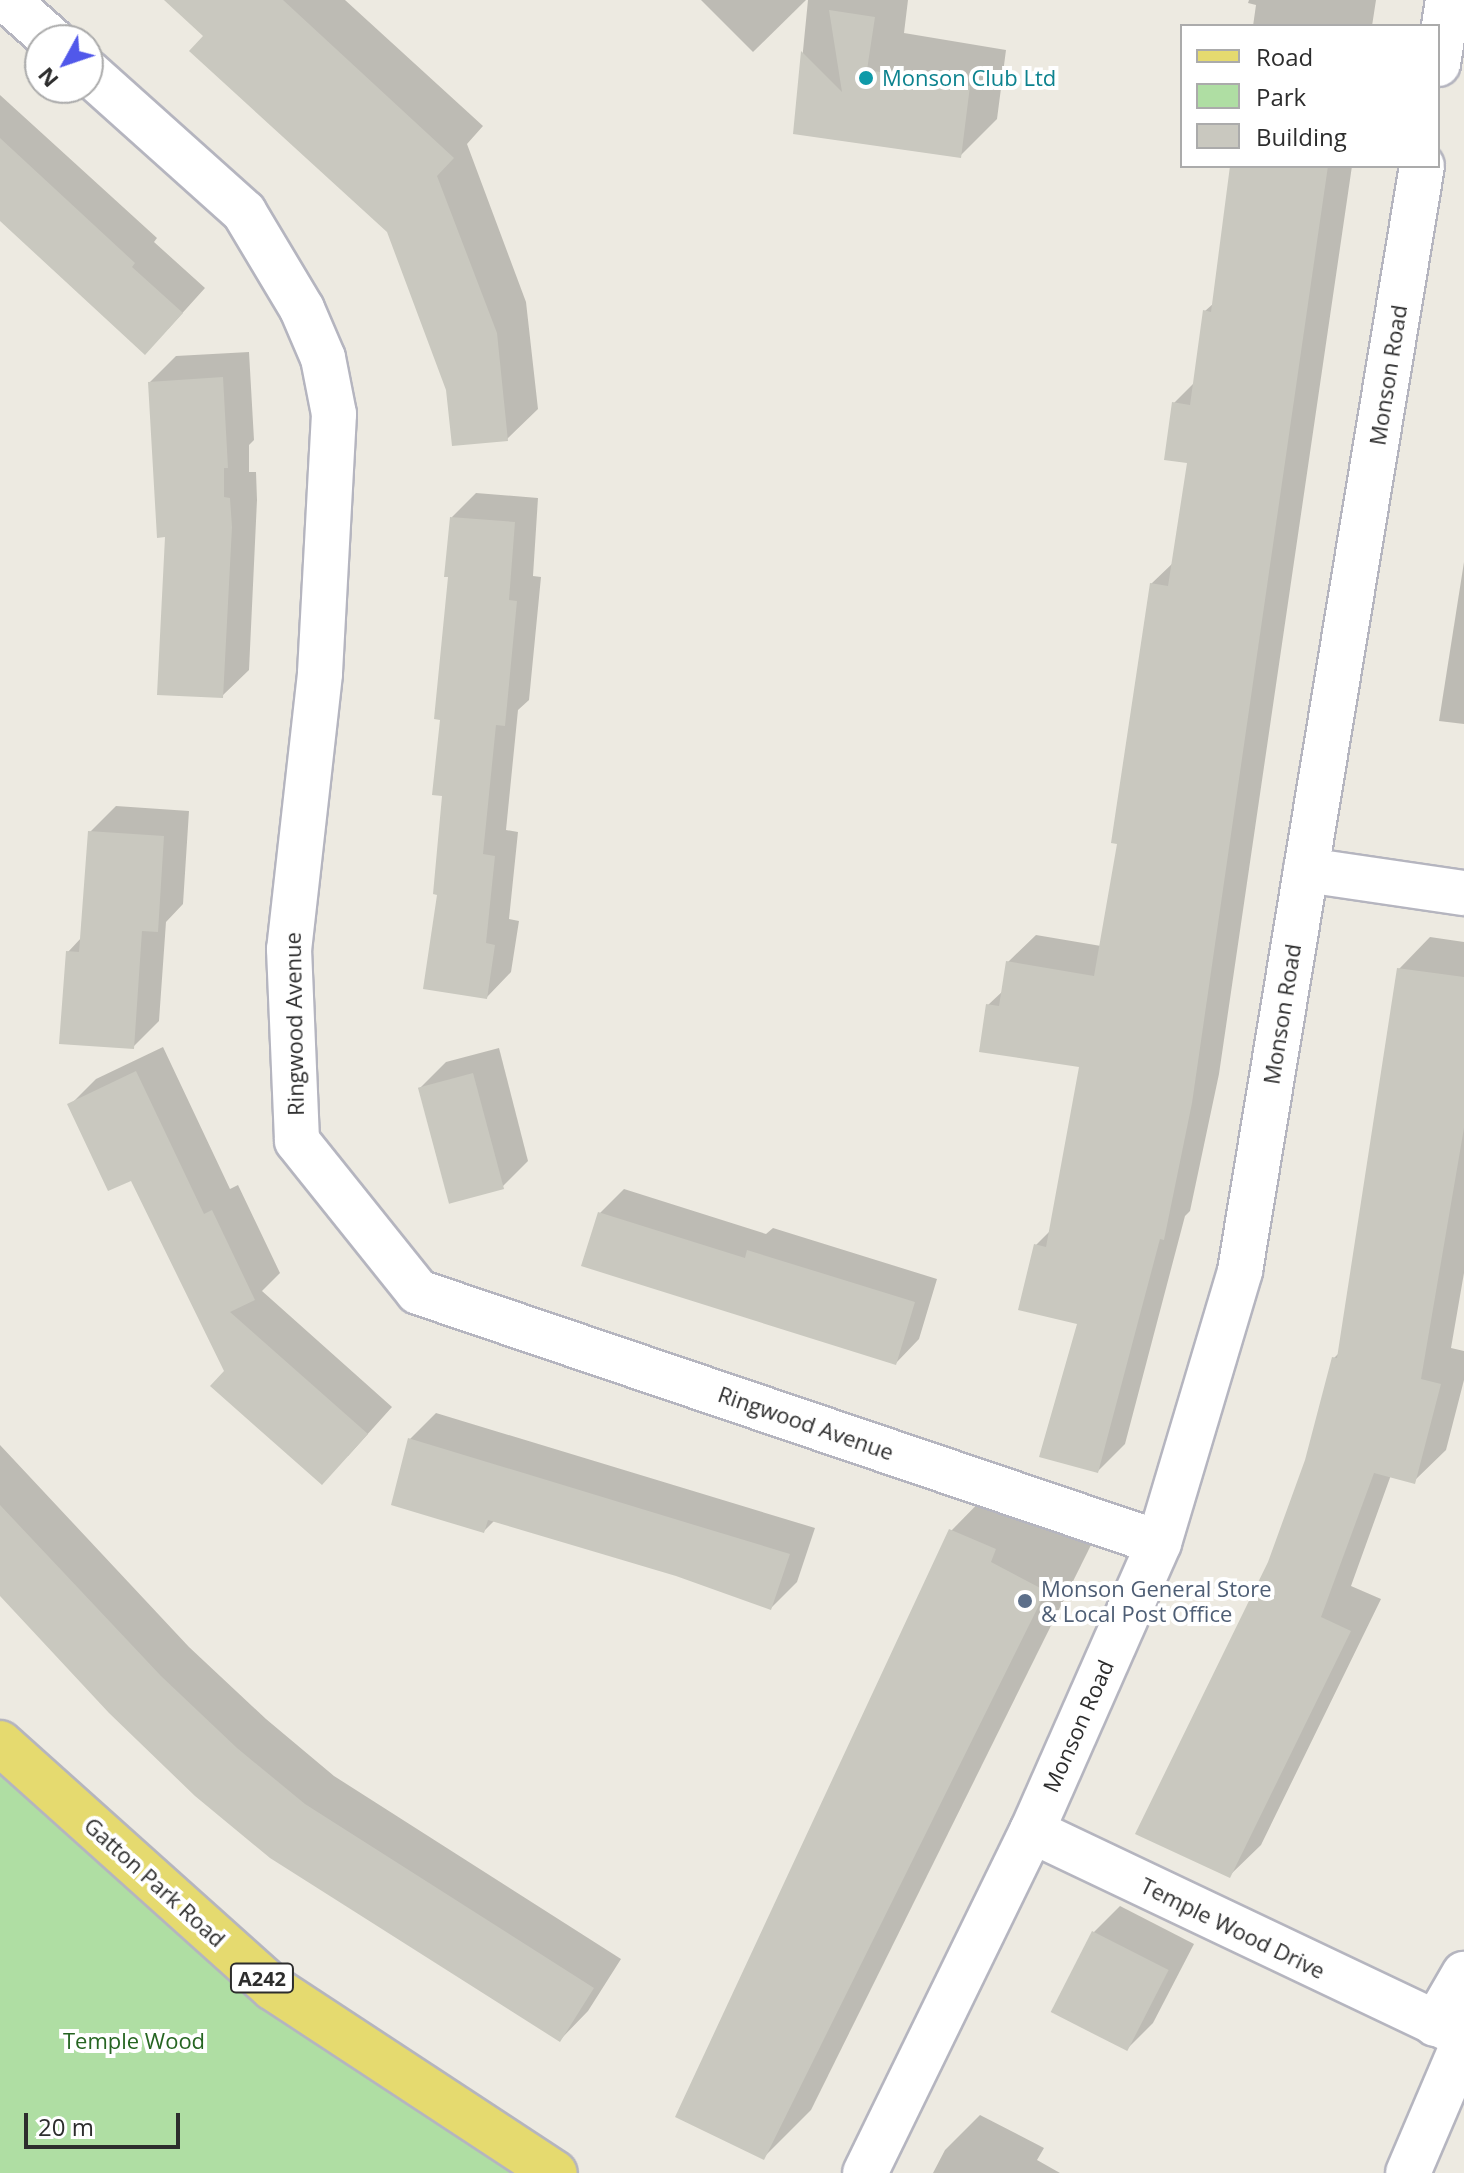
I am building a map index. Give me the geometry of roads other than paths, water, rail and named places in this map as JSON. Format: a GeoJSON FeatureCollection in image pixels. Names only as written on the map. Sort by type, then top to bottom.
{"type":"FeatureCollection","features":[{"type":"Feature","properties":{"kind":"main road","name":"Gatton Park Road"},"geometry":{"type":"LineString","coordinates":[[0,1743],[273,1988],[555,2173]]}},
{"type":"Feature","properties":{"kind":"street"},"geometry":{"type":"LineString","coordinates":[[7,0],[34,24]]}},
{"type":"Feature","properties":{"kind":"street","name":"Ringwood Avenue"},"geometry":{"type":"LineString","coordinates":[[104,86],[244,212],[302,309],[323,358],[334,414],[320,674],[289,949],[297,1141],[418,1292],[1159,1543]]}},
{"type":"Feature","properties":{"kind":"street","name":"Monson Road"},"geometry":{"type":"LineString","coordinates":[[865,2173],[1032,1831],[1159,1543],[1240,1271],[1422,168]]}},
{"type":"Feature","properties":{"kind":"street"},"geometry":{"type":"LineString","coordinates":[[1306,870],[1464,893]]}},
{"type":"Feature","properties":{"kind":"street","name":"Temple Wood Drive"},"geometry":{"type":"LineString","coordinates":[[1032,1831],[1454,2034]]}},
{"type":"Feature","properties":{"kind":"street"},"geometry":{"type":"LineString","coordinates":[[1408,2173],[1454,2034],[1464,1974]]}},
{"type":"Feature","properties":{"kind":"place","name":"Monson Club Ltd"},"geometry":{"type":"Point","coordinates":[866,78]}},
{"type":"Feature","properties":{"kind":"place","name":"Monson General Store & Local Post Office"},"geometry":{"type":"Point","coordinates":[1025,1601]}},
{"type":"Feature","properties":{"kind":"park label","name":"Temple Wood"},"geometry":{"type":"Point","coordinates":[134,2041]}}]}
